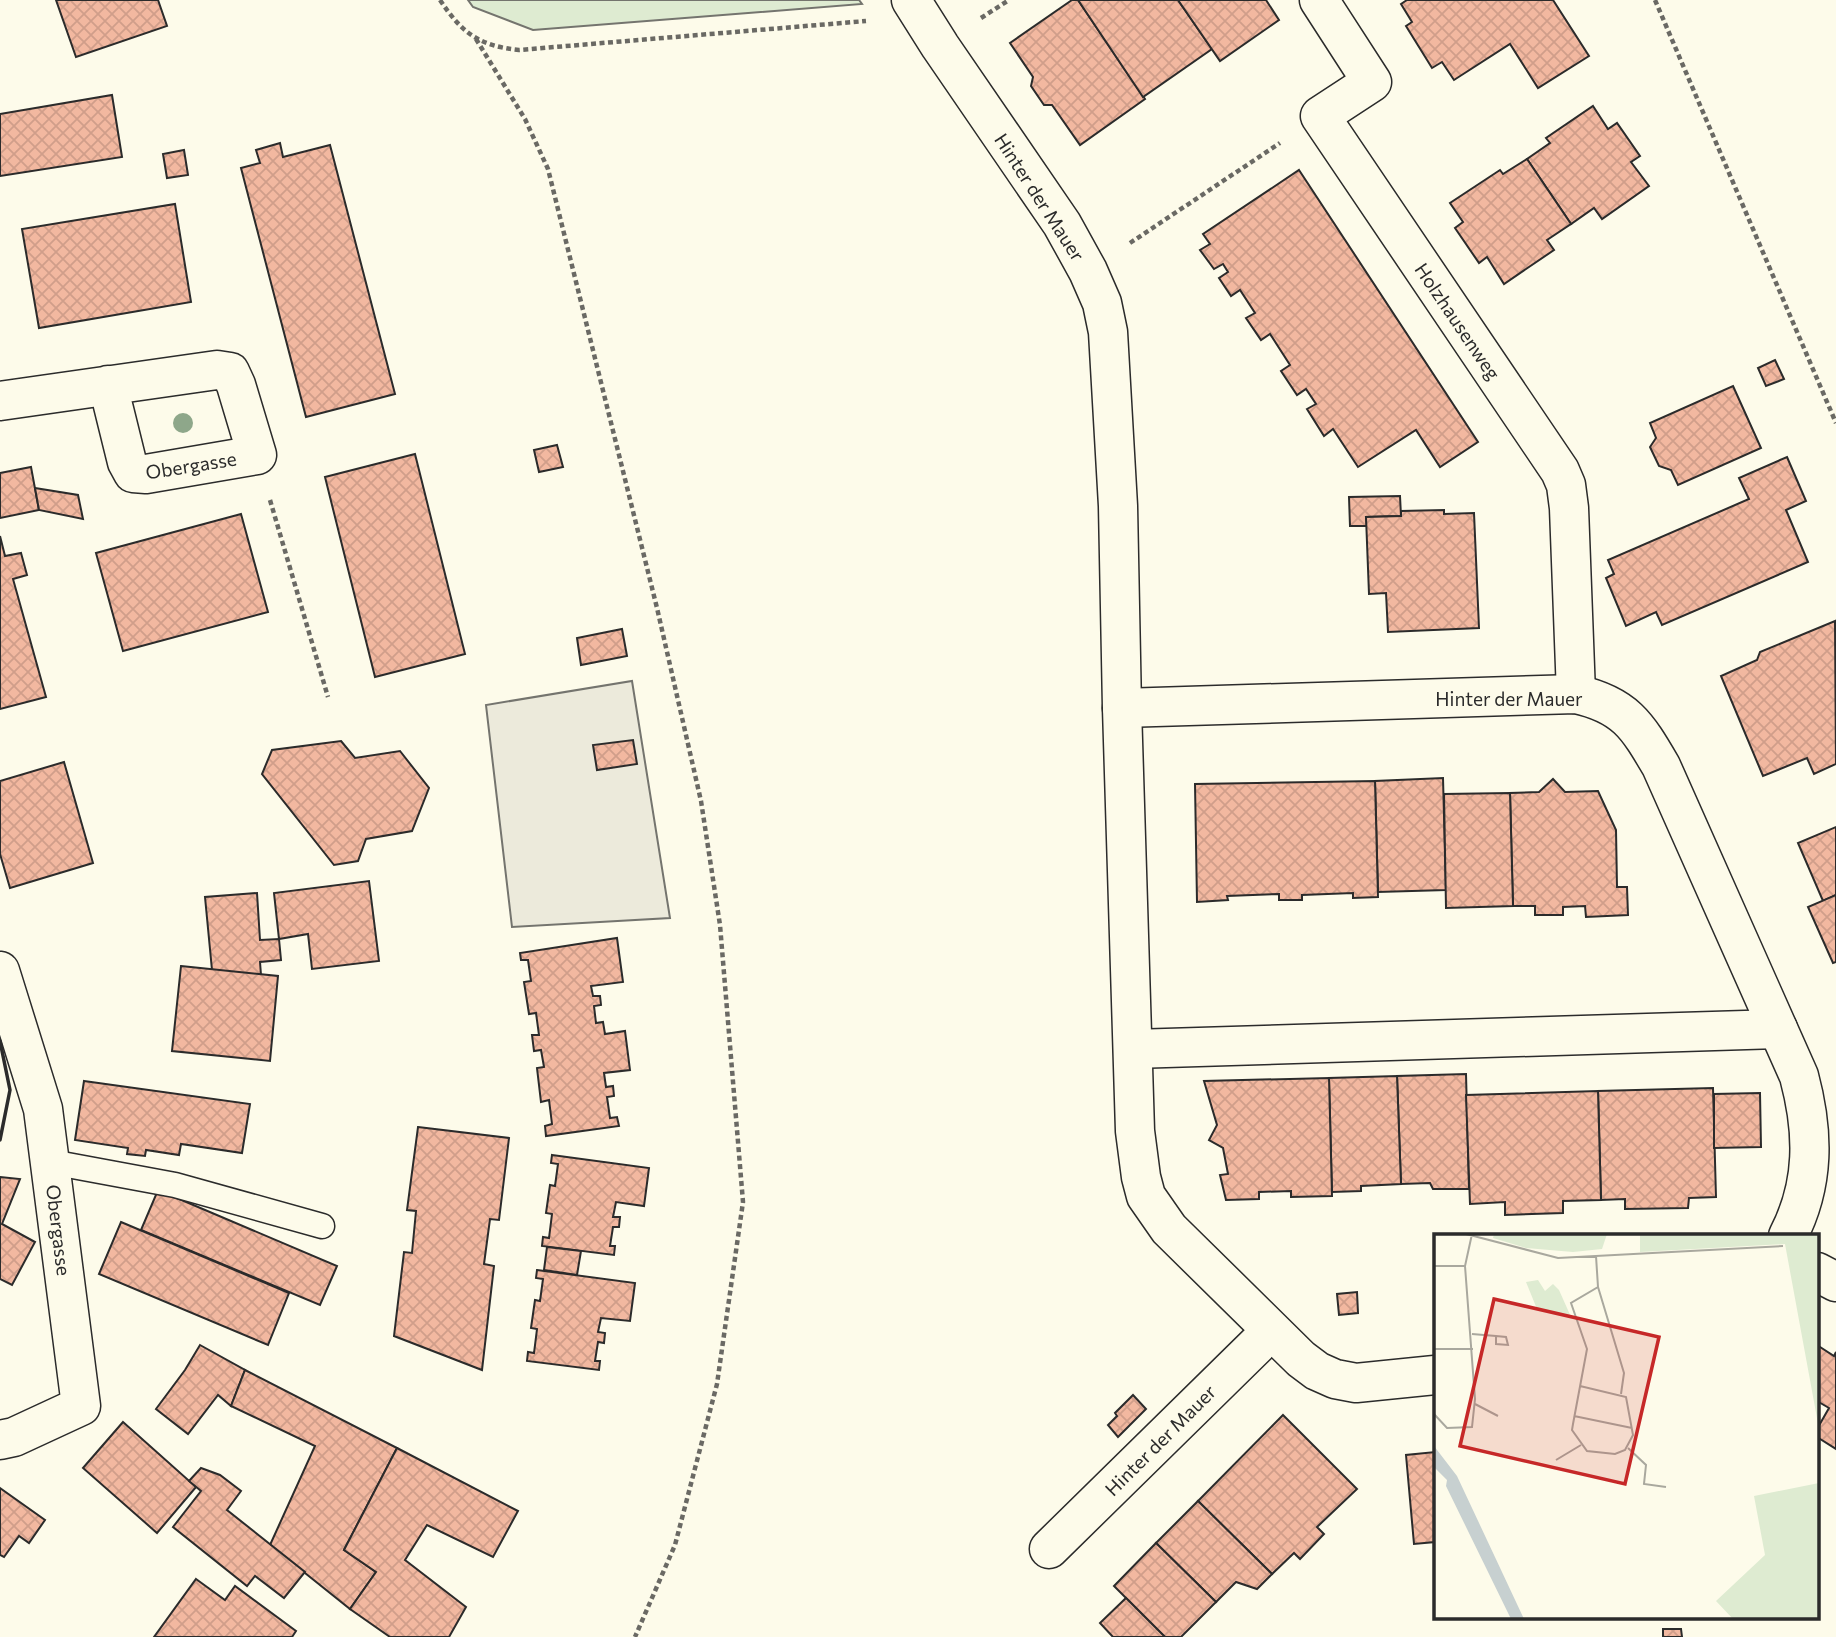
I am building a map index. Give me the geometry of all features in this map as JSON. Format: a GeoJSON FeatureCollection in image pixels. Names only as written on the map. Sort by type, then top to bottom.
{"type":"FeatureCollection","features":[{"type":"Feature","properties":{"kind":"street"},"geometry":{"type":"LineString","coordinates":[[1318,0],[1372,82],[1320,116]]}},
{"type":"Feature","properties":{"kind":"street","name":"Hinter der Mauer"},"geometry":{"type":"LineString","coordinates":[[916,8],[1062,224],[1102,303],[1111,362],[1118,506],[1135,1131],[1146,1196],[1169,1229],[1270,1331],[1317,1371],[1335,1379],[1356,1383],[1434,1376]]}},
{"type":"Feature","properties":{"kind":"street","name":"Holzhausenweg"},"geometry":{"type":"LineString","coordinates":[[1320,116],[1560,471],[1566,485],[1569,508],[1576,694]]}},
{"type":"Feature","properties":{"kind":"street","name":"Obergasse"},"geometry":{"type":"LineString","coordinates":[[0,401],[108,385],[217,370],[230,372],[257,455],[146,474],[133,473],[127,462],[108,385]]}},
{"type":"Feature","properties":{"kind":"street","name":"Hinter der Mauer"},"geometry":{"type":"LineString","coordinates":[[1122,708],[1576,694],[1614,706],[1630,718],[1661,766],[1799,1076],[1810,1129],[1811,1156],[1808,1184],[1797,1219],[1789,1234]]}},
{"type":"Feature","properties":{"kind":"street","name":"Obergasse"},"geometry":{"type":"LineString","coordinates":[[0,971],[44,1109],[81,1406],[14,1437],[0,1440]]}},
{"type":"Feature","properties":{"kind":"street"},"geometry":{"type":"LineString","coordinates":[[1133,1049],[1778,1030]]}},
{"type":"Feature","properties":{"kind":"street"},"geometry":{"type":"LineString","coordinates":[[1818,1273],[1836,1282]]}},
{"type":"Feature","properties":{"kind":"street","name":"Hinter der Mauer"},"geometry":{"type":"LineString","coordinates":[[1049,1549],[1270,1331]]}},
{"type":"Feature","properties":{"kind":"lane"},"geometry":{"type":"LineString","coordinates":[[51,1162],[175,1185],[322,1226]]}},
{"type":"Feature","properties":{"kind":"path"},"geometry":{"type":"LineString","coordinates":[[440,0],[456,23],[476,39],[493,47],[519,50],[916,8]]}},
{"type":"Feature","properties":{"kind":"path"},"geometry":{"type":"LineString","coordinates":[[1655,0],[1836,423]]}},
{"type":"Feature","properties":{"kind":"path"},"geometry":{"type":"LineString","coordinates":[[476,39],[525,119],[548,169],[660,621],[701,802],[720,925],[743,1202],[717,1384],[675,1545],[635,1637]]}},
{"type":"Feature","properties":{"kind":"path"},"geometry":{"type":"LineString","coordinates":[[1088,271],[1320,116]]}},
{"type":"Feature","properties":{"kind":"path"},"geometry":{"type":"LineString","coordinates":[[257,455],[328,698]]}},
{"type":"Feature","properties":{"kind":"green space"},"geometry":{"type":"Polygon","coordinates":[[[468,0],[859,0],[862,4],[533,30],[473,7],[468,0]]]}},
{"type":"Feature","properties":{"kind":"shaded area"},"geometry":{"type":"Polygon","coordinates":[[[632,681],[670,918],[512,927],[486,705],[632,681]]]}},
{"type":"Feature","properties":{"kind":"building"},"geometry":{"type":"Polygon","coordinates":[[[56,0],[158,0],[167,26],[76,57],[56,0]]]}},
{"type":"Feature","properties":{"kind":"building"},"geometry":{"type":"Polygon","coordinates":[[[1072,0],[1078,0],[1145,99],[1080,145],[1052,105],[1044,105],[1031,86],[1033,77],[1010,43],[1072,0]]]}},
{"type":"Feature","properties":{"kind":"building"},"geometry":{"type":"Polygon","coordinates":[[[1078,0],[1178,0],[1212,49],[1143,97],[1078,0]]]}},
{"type":"Feature","properties":{"kind":"building"},"geometry":{"type":"Polygon","coordinates":[[[1178,0],[1266,0],[1279,20],[1220,61],[1178,0]]]}},
{"type":"Feature","properties":{"kind":"building"},"geometry":{"type":"Polygon","coordinates":[[[1407,0],[1553,0],[1589,56],[1538,88],[1510,44],[1454,80],[1442,62],[1432,68],[1406,26],[1412,22],[1401,4],[1407,0]]]}},
{"type":"Feature","properties":{"kind":"building"},"geometry":{"type":"Polygon","coordinates":[[[112,95],[122,157],[0,176],[0,114],[112,95]]]}},
{"type":"Feature","properties":{"kind":"building"},"geometry":{"type":"Polygon","coordinates":[[[1593,106],[1608,129],[1617,123],[1640,156],[1631,162],[1649,186],[1602,219],[1594,208],[1571,224],[1527,159],[1550,143],[1546,138],[1593,106]]]}},
{"type":"Feature","properties":{"kind":"building"},"geometry":{"type":"Polygon","coordinates":[[[280,143],[283,157],[330,145],[395,394],[306,417],[241,168],[260,163],[256,150],[280,143]]]}},
{"type":"Feature","properties":{"kind":"building"},"geometry":{"type":"Polygon","coordinates":[[[184,150],[188,175],[167,178],[163,154],[184,150]]]}},
{"type":"Feature","properties":{"kind":"building"},"geometry":{"type":"Polygon","coordinates":[[[1527,159],[1571,224],[1547,240],[1554,250],[1504,284],[1487,257],[1479,263],[1455,228],[1463,222],[1450,203],[1500,170],[1503,174],[1527,159]]]}},
{"type":"Feature","properties":{"kind":"building"},"geometry":{"type":"Polygon","coordinates":[[[1299,170],[1478,442],[1440,467],[1416,430],[1358,467],[1333,429],[1324,436],[1307,409],[1316,404],[1306,389],[1297,395],[1281,371],[1290,365],[1270,334],[1261,340],[1246,318],[1255,313],[1240,290],[1231,296],[1219,278],[1228,272],[1223,264],[1214,269],[1200,250],[1210,244],[1203,234],[1299,170]]]}},
{"type":"Feature","properties":{"kind":"building"},"geometry":{"type":"Polygon","coordinates":[[[175,204],[191,302],[39,328],[22,229],[175,204]]]}},
{"type":"Feature","properties":{"kind":"building"},"geometry":{"type":"Polygon","coordinates":[[[1775,360],[1784,379],[1766,386],[1758,368],[1775,360]]]}},
{"type":"Feature","properties":{"kind":"building"},"geometry":{"type":"Polygon","coordinates":[[[1733,386],[1761,448],[1678,485],[1671,470],[1659,466],[1650,447],[1656,438],[1650,423],[1733,386]]]}},
{"type":"Feature","properties":{"kind":"building"},"geometry":{"type":"Polygon","coordinates":[[[557,445],[563,467],[539,472],[534,450],[557,445]]]}},
{"type":"Feature","properties":{"kind":"building"},"geometry":{"type":"Polygon","coordinates":[[[415,454],[465,654],[375,677],[325,477],[415,454]]]}},
{"type":"Feature","properties":{"kind":"building"},"geometry":{"type":"Polygon","coordinates":[[[1787,457],[1806,501],[1786,510],[1808,562],[1662,625],[1656,612],[1626,626],[1606,578],[1614,574],[1608,560],[1749,499],[1739,478],[1787,457]]]}},
{"type":"Feature","properties":{"kind":"building"},"geometry":{"type":"Polygon","coordinates":[[[31,467],[39,510],[0,518],[0,473],[31,467]]]}},
{"type":"Feature","properties":{"kind":"building"},"geometry":{"type":"Polygon","coordinates":[[[35,488],[78,495],[83,519],[39,510],[35,488]]]}},
{"type":"Feature","properties":{"kind":"building"},"geometry":{"type":"Polygon","coordinates":[[[1400,496],[1401,516],[1366,517],[1367,526],[1350,526],[1349,497],[1400,496]]]}},
{"type":"Feature","properties":{"kind":"building"},"geometry":{"type":"Polygon","coordinates":[[[1444,510],[1444,514],[1474,513],[1479,628],[1388,632],[1386,593],[1369,594],[1366,517],[1401,516],[1401,511],[1444,510]]]}},
{"type":"Feature","properties":{"kind":"building"},"geometry":{"type":"Polygon","coordinates":[[[241,514],[268,612],[123,651],[96,553],[241,514]]]}},
{"type":"Feature","properties":{"kind":"building"},"geometry":{"type":"Polygon","coordinates":[[[0,536],[5,556],[21,553],[27,575],[13,579],[46,697],[0,709],[0,536]]]}},
{"type":"Feature","properties":{"kind":"building"},"geometry":{"type":"Polygon","coordinates":[[[1835,621],[1836,764],[1814,774],[1807,758],[1763,776],[1721,676],[1757,660],[1760,652],[1835,621]]]}},
{"type":"Feature","properties":{"kind":"building"},"geometry":{"type":"Polygon","coordinates":[[[622,629],[627,656],[581,665],[577,638],[622,629]]]}},
{"type":"Feature","properties":{"kind":"building"},"geometry":{"type":"Polygon","coordinates":[[[633,740],[637,764],[597,770],[593,745],[633,740]]]}},
{"type":"Feature","properties":{"kind":"building"},"geometry":{"type":"Polygon","coordinates":[[[341,741],[355,758],[400,751],[429,788],[412,831],[366,839],[358,861],[334,865],[262,774],[272,750],[341,741]]]}},
{"type":"Feature","properties":{"kind":"building"},"geometry":{"type":"Polygon","coordinates":[[[64,762],[93,863],[10,888],[0,854],[0,781],[64,762]]]}},
{"type":"Feature","properties":{"kind":"building"},"geometry":{"type":"Polygon","coordinates":[[[1443,778],[1446,890],[1378,892],[1375,781],[1443,778]]]}},
{"type":"Feature","properties":{"kind":"building"},"geometry":{"type":"Polygon","coordinates":[[[1553,779],[1565,792],[1598,791],[1616,830],[1617,887],[1627,887],[1628,915],[1586,917],[1585,906],[1563,907],[1563,915],[1535,915],[1535,906],[1513,906],[1510,793],[1539,792],[1553,779]]]}},
{"type":"Feature","properties":{"kind":"building"},"geometry":{"type":"Polygon","coordinates":[[[1375,781],[1378,897],[1353,898],[1353,893],[1302,895],[1302,900],[1279,900],[1279,894],[1227,896],[1228,900],[1197,902],[1195,784],[1375,781]]]}},
{"type":"Feature","properties":{"kind":"building"},"geometry":{"type":"Polygon","coordinates":[[[1510,793],[1513,906],[1446,908],[1444,794],[1510,793]]]}},
{"type":"Feature","properties":{"kind":"building"},"geometry":{"type":"Polygon","coordinates":[[[1836,827],[1836,895],[1823,901],[1798,843],[1836,827]]]}},
{"type":"Feature","properties":{"kind":"building"},"geometry":{"type":"Polygon","coordinates":[[[369,881],[379,961],[312,969],[308,934],[279,939],[274,893],[369,881]]]}},
{"type":"Feature","properties":{"kind":"building"},"geometry":{"type":"Polygon","coordinates":[[[257,893],[260,940],[279,939],[281,960],[260,962],[261,975],[212,970],[205,897],[257,893]]]}},
{"type":"Feature","properties":{"kind":"building"},"geometry":{"type":"Polygon","coordinates":[[[1836,895],[1836,962],[1833,963],[1808,907],[1836,895]]]}},
{"type":"Feature","properties":{"kind":"building"},"geometry":{"type":"Polygon","coordinates":[[[617,938],[623,982],[591,986],[593,996],[600,996],[601,1005],[594,1006],[596,1023],[603,1022],[605,1034],[625,1031],[630,1070],[604,1073],[606,1087],[613,1086],[614,1096],[607,1097],[610,1118],[617,1117],[619,1126],[546,1136],[545,1126],[552,1124],[549,1100],[541,1102],[537,1068],[544,1067],[541,1050],[534,1051],[532,1035],[539,1035],[536,1013],[529,1014],[524,982],[531,981],[528,960],[521,960],[520,953],[617,938]]]}},
{"type":"Feature","properties":{"kind":"building"},"geometry":{"type":"Polygon","coordinates":[[[181,966],[278,976],[270,1061],[172,1051],[181,966]]]}},
{"type":"Feature","properties":{"kind":"building"},"geometry":{"type":"Polygon","coordinates":[[[1466,1074],[1469,1189],[1433,1189],[1430,1183],[1401,1184],[1397,1076],[1466,1074]]]}},
{"type":"Feature","properties":{"kind":"building"},"geometry":{"type":"Polygon","coordinates":[[[1397,1076],[1401,1184],[1361,1186],[1361,1191],[1332,1192],[1329,1078],[1397,1076]]]}},
{"type":"Feature","properties":{"kind":"building"},"geometry":{"type":"Polygon","coordinates":[[[1329,1078],[1332,1196],[1291,1197],[1291,1191],[1259,1192],[1259,1199],[1226,1200],[1220,1175],[1228,1174],[1223,1148],[1209,1140],[1217,1125],[1204,1081],[1329,1078]]]}},
{"type":"Feature","properties":{"kind":"building"},"geometry":{"type":"Polygon","coordinates":[[[84,1081],[250,1104],[242,1153],[181,1144],[179,1155],[146,1150],[145,1156],[127,1154],[128,1148],[75,1140],[84,1081]]]}},
{"type":"Feature","properties":{"kind":"building"},"geometry":{"type":"Polygon","coordinates":[[[1713,1088],[1716,1197],[1689,1198],[1688,1208],[1625,1209],[1625,1199],[1601,1200],[1598,1091],[1713,1088]]]}},
{"type":"Feature","properties":{"kind":"building"},"geometry":{"type":"Polygon","coordinates":[[[1598,1091],[1601,1200],[1563,1201],[1563,1213],[1505,1215],[1505,1202],[1470,1204],[1466,1095],[1598,1091]]]}},
{"type":"Feature","properties":{"kind":"building"},"geometry":{"type":"Polygon","coordinates":[[[1760,1093],[1761,1147],[1714,1148],[1714,1094],[1760,1093]]]}},
{"type":"Feature","properties":{"kind":"building"},"geometry":{"type":"Polygon","coordinates":[[[418,1127],[509,1138],[499,1220],[490,1219],[484,1264],[494,1266],[482,1370],[394,1336],[404,1252],[412,1253],[416,1211],[407,1210],[418,1127]]]}},
{"type":"Feature","properties":{"kind":"building"},"geometry":{"type":"Polygon","coordinates":[[[552,1155],[649,1168],[644,1206],[616,1202],[613,1217],[620,1217],[619,1227],[613,1227],[610,1246],[615,1246],[614,1255],[542,1246],[543,1237],[549,1238],[552,1214],[546,1213],[550,1185],[555,1186],[558,1164],[551,1163],[552,1155]]]}},
{"type":"Feature","properties":{"kind":"building"},"geometry":{"type":"Polygon","coordinates":[[[0,1177],[20,1179],[2,1224],[35,1242],[12,1285],[0,1279],[0,1177]]]}},
{"type":"Feature","properties":{"kind":"building"},"geometry":{"type":"Polygon","coordinates":[[[158,1190],[337,1266],[320,1305],[141,1230],[158,1190]]]}},
{"type":"Feature","properties":{"kind":"building"},"geometry":{"type":"Polygon","coordinates":[[[121,1222],[289,1293],[268,1345],[99,1274],[121,1222]]]}},
{"type":"Feature","properties":{"kind":"building"},"geometry":{"type":"Polygon","coordinates":[[[547,1247],[581,1251],[577,1275],[544,1270],[547,1247]]]}},
{"type":"Feature","properties":{"kind":"building"},"geometry":{"type":"Polygon","coordinates":[[[537,1270],[635,1283],[630,1321],[601,1318],[598,1332],[605,1333],[604,1343],[598,1342],[595,1361],[600,1361],[599,1370],[527,1361],[528,1352],[534,1353],[537,1329],[531,1328],[535,1300],[540,1301],[543,1279],[536,1278],[537,1270]]]}},
{"type":"Feature","properties":{"kind":"building"},"geometry":{"type":"Polygon","coordinates":[[[1357,1292],[1358,1313],[1339,1315],[1337,1294],[1357,1292]]]}},
{"type":"Feature","properties":{"kind":"building"},"geometry":{"type":"Polygon","coordinates":[[[200,1345],[245,1370],[231,1406],[218,1395],[188,1434],[156,1409],[200,1345]]]}},
{"type":"Feature","properties":{"kind":"building"},"geometry":{"type":"Polygon","coordinates":[[[1818,1346],[1834,1356],[1836,1352],[1836,1449],[1818,1438],[1818,1427],[1829,1408],[1818,1402],[1818,1346]]]}},
{"type":"Feature","properties":{"kind":"building"},"geometry":{"type":"Polygon","coordinates":[[[245,1370],[397,1448],[344,1550],[376,1572],[350,1609],[270,1545],[315,1446],[231,1406],[245,1370]]]}},
{"type":"Feature","properties":{"kind":"building"},"geometry":{"type":"Polygon","coordinates":[[[1133,1395],[1146,1409],[1118,1437],[1108,1425],[1117,1416],[1115,1413],[1133,1395]]]}},
{"type":"Feature","properties":{"kind":"building"},"geometry":{"type":"Polygon","coordinates":[[[1283,1415],[1357,1489],[1317,1527],[1324,1534],[1300,1559],[1294,1553],[1272,1574],[1198,1501],[1283,1415]]]}},
{"type":"Feature","properties":{"kind":"building"},"geometry":{"type":"Polygon","coordinates":[[[123,1422],[196,1487],[157,1533],[83,1468],[123,1422]]]}},
{"type":"Feature","properties":{"kind":"building"},"geometry":{"type":"Polygon","coordinates":[[[397,1448],[518,1511],[493,1557],[427,1525],[405,1560],[466,1607],[449,1637],[390,1637],[350,1609],[376,1572],[344,1550],[397,1448]]]}},
{"type":"Feature","properties":{"kind":"building"},"geometry":{"type":"Polygon","coordinates":[[[1434,1452],[1434,1542],[1414,1544],[1406,1455],[1434,1452]]]}},
{"type":"Feature","properties":{"kind":"building"},"geometry":{"type":"Polygon","coordinates":[[[201,1468],[220,1475],[241,1491],[227,1510],[305,1572],[284,1598],[255,1576],[247,1586],[173,1527],[201,1491],[189,1481],[201,1468]]]}},
{"type":"Feature","properties":{"kind":"building"},"geometry":{"type":"Polygon","coordinates":[[[0,1488],[45,1520],[29,1543],[19,1536],[4,1557],[0,1555],[0,1488]]]}},
{"type":"Feature","properties":{"kind":"building"},"geometry":{"type":"Polygon","coordinates":[[[1198,1501],[1272,1574],[1257,1589],[1236,1582],[1216,1602],[1156,1543],[1198,1501]]]}},
{"type":"Feature","properties":{"kind":"building"},"geometry":{"type":"Polygon","coordinates":[[[1156,1543],[1216,1602],[1181,1637],[1165,1637],[1114,1586],[1156,1543]]]}},
{"type":"Feature","properties":{"kind":"building"},"geometry":{"type":"Polygon","coordinates":[[[196,1579],[225,1600],[235,1586],[296,1631],[292,1637],[154,1637],[196,1579]]]}},
{"type":"Feature","properties":{"kind":"building"},"geometry":{"type":"Polygon","coordinates":[[[1126,1598],[1165,1637],[1113,1637],[1100,1623],[1126,1598]]]}},
{"type":"Feature","properties":{"kind":"building"},"geometry":{"type":"Polygon","coordinates":[[[1663,1629],[1681,1629],[1682,1637],[1663,1637],[1663,1629]]]}},
{"type":"Feature","properties":{"kind":"wall"},"geometry":{"type":"LineString","coordinates":[[0,1041],[10,1090],[0,1140]]}}]}
